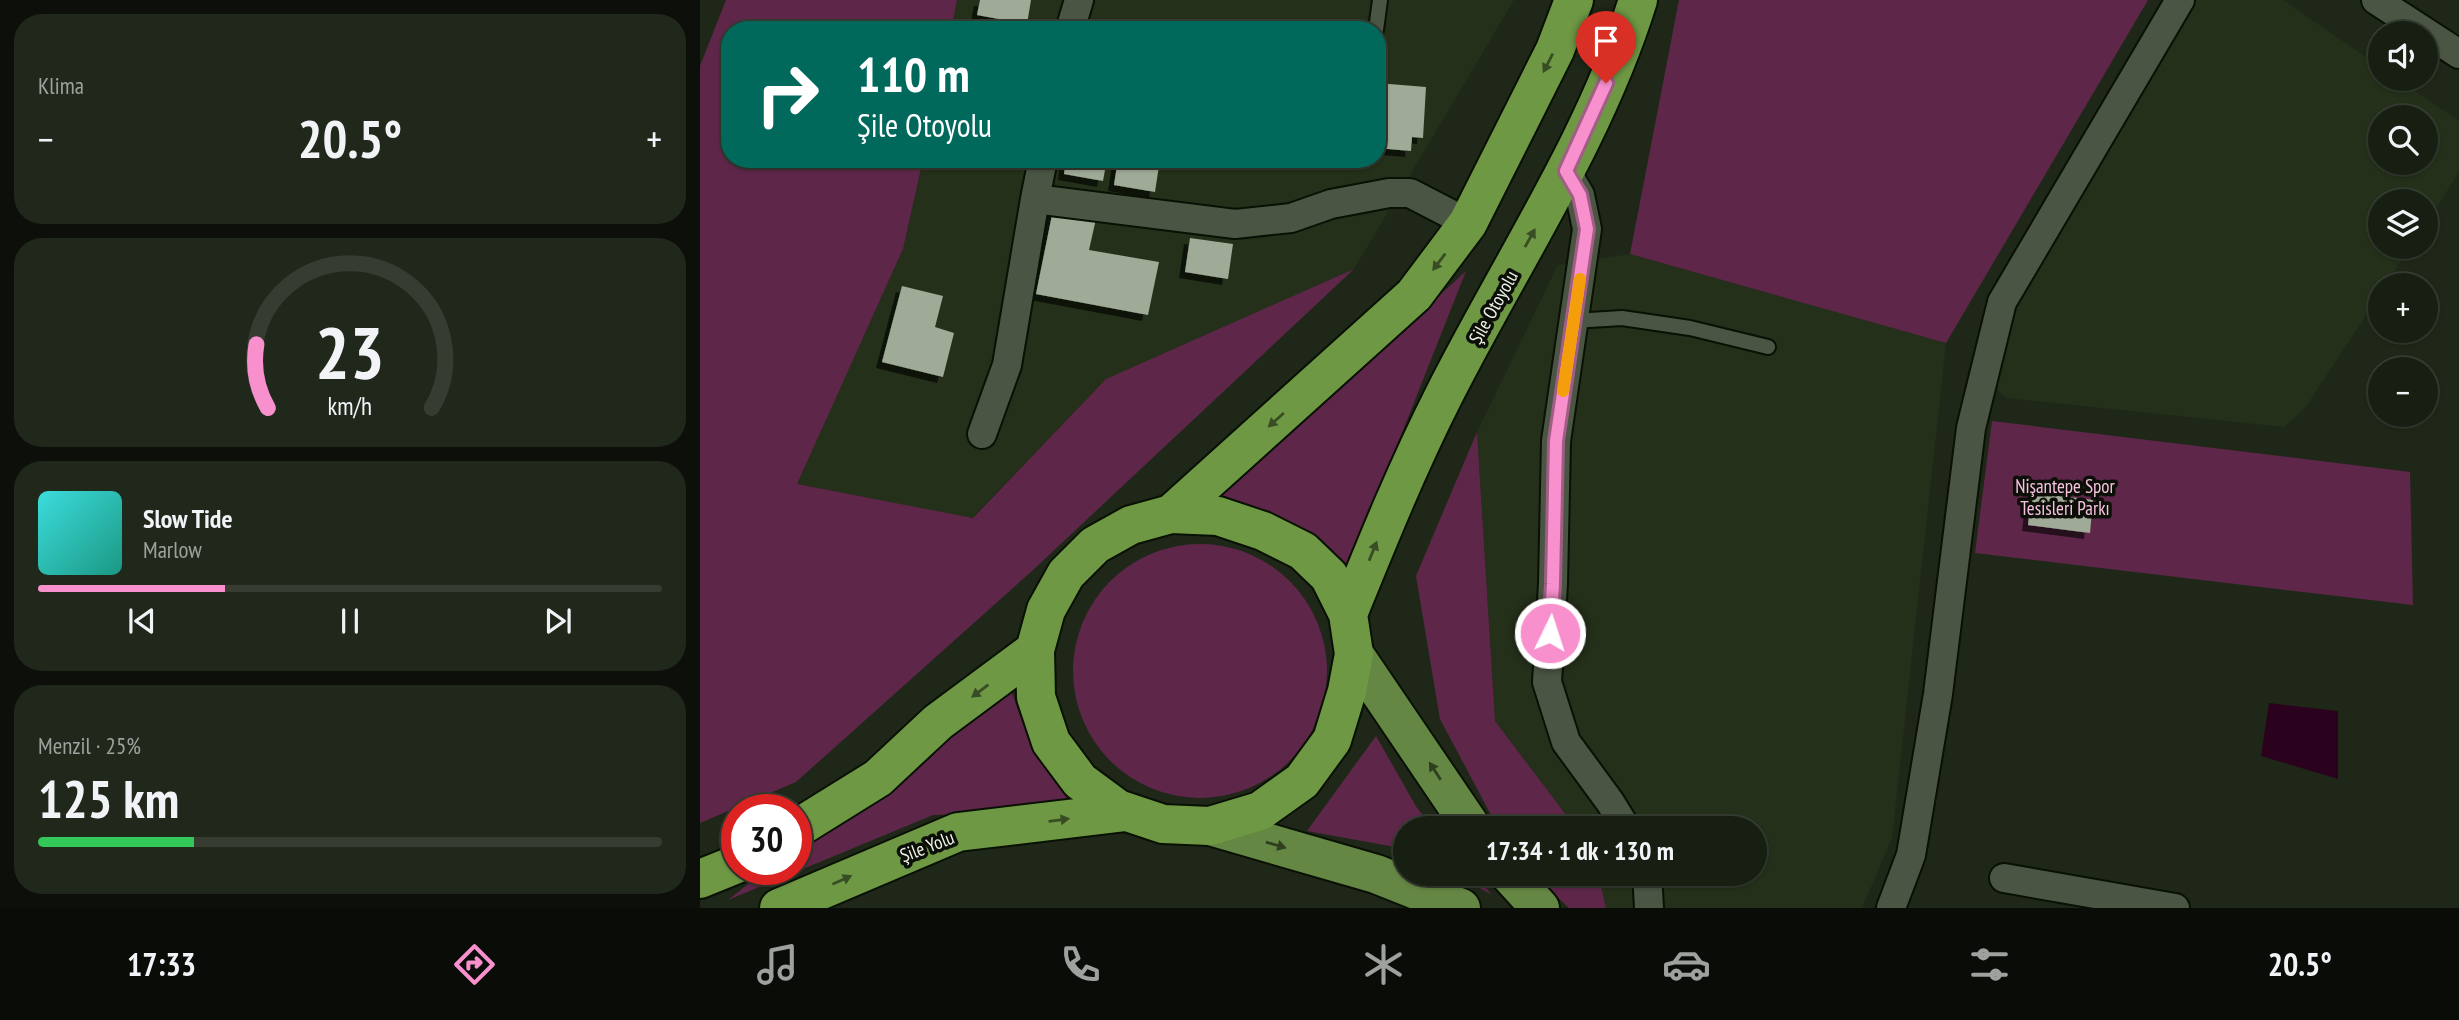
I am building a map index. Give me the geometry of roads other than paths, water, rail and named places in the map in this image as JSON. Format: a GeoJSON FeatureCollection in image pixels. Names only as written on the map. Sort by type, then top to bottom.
{"type":"FeatureCollection","features":[{"type":"Feature","properties":{"kind":"highway"},"geometry":{"type":"LineString","coordinates":[[1171,514],[1414,295],[1468,223],[1555,50],[1574,0]]}},
{"type":"Feature","properties":{"kind":"highway","name":"Şile Otoyolu"},"geometry":{"type":"LineString","coordinates":[[1348,614],[1387,518],[1445,395],[1566,171],[1626,38],[1638,0]]}},
{"type":"Feature","properties":{"kind":"highway"},"geometry":{"type":"LineString","coordinates":[[1171,514],[1218,516],[1262,531],[1303,551],[1329,576],[1348,614],[1354,654],[1347,691],[1332,740],[1302,781],[1260,811],[1210,825],[1163,824],[1118,809],[1080,781],[1051,742],[1036,697],[1035,650],[1046,610],[1066,574],[1095,545],[1131,525],[1171,514]]}},
{"type":"Feature","properties":{"kind":"highway"},"geometry":{"type":"LineString","coordinates":[[812,819],[878,778],[939,722],[1035,650]]}},
{"type":"Feature","properties":{"kind":"highway","name":"Şile Yolu"},"geometry":{"type":"LineString","coordinates":[[779,908],[958,832],[1126,811]]}},
{"type":"Feature","properties":{"kind":"highway"},"geometry":{"type":"LineString","coordinates":[[700,879],[721,870]]}},
{"type":"Feature","properties":{"kind":"main road"},"geometry":{"type":"LineString","coordinates":[[1354,654],[1464,816]]}},
{"type":"Feature","properties":{"kind":"main road"},"geometry":{"type":"LineString","coordinates":[[1210,825],[1376,874],[1461,908]]}},
{"type":"Feature","properties":{"kind":"main road"},"geometry":{"type":"LineString","coordinates":[[1520,886],[1540,908]]}},
{"type":"Feature","properties":{"kind":"street"},"geometry":{"type":"LineString","coordinates":[[1073,21],[1079,0]]}},
{"type":"Feature","properties":{"kind":"street"},"geometry":{"type":"LineString","coordinates":[[1891,908],[1911,855],[1938,694],[1971,428],[2002,302],[2179,0]]}},
{"type":"Feature","properties":{"kind":"street"},"geometry":{"type":"LineString","coordinates":[[2376,0],[2459,54]]}},
{"type":"Feature","properties":{"kind":"street"},"geometry":{"type":"LineString","coordinates":[[982,434],[1007,365],[1041,168]]}},
{"type":"Feature","properties":{"kind":"street"},"geometry":{"type":"LineString","coordinates":[[1566,171],[1580,195],[1587,229],[1556,441],[1553,584],[1547,682],[1566,742],[1619,816]]}},
{"type":"Feature","properties":{"kind":"street"},"geometry":{"type":"LineString","coordinates":[[1035,199],[1235,223],[1292,218],[1331,204],[1389,193],[1410,193],[1468,223]]}},
{"type":"Feature","properties":{"kind":"street"},"geometry":{"type":"LineString","coordinates":[[2004,878],[2175,908]]}},
{"type":"Feature","properties":{"kind":"street"},"geometry":{"type":"LineString","coordinates":[[1648,886],[1649,908]]}},
{"type":"Feature","properties":{"kind":"lane"},"geometry":{"type":"LineString","coordinates":[[1377,21],[1380,0]]}},
{"type":"Feature","properties":{"kind":"lane"},"geometry":{"type":"LineString","coordinates":[[1573,321],[1622,318],[1690,328],[1768,347]]}},
{"type":"Feature","properties":{"kind":"park label","name":"Nişantepe Spor Tesisleri Parkı"},"geometry":{"type":"Point","coordinates":[2065,497]}}]}
